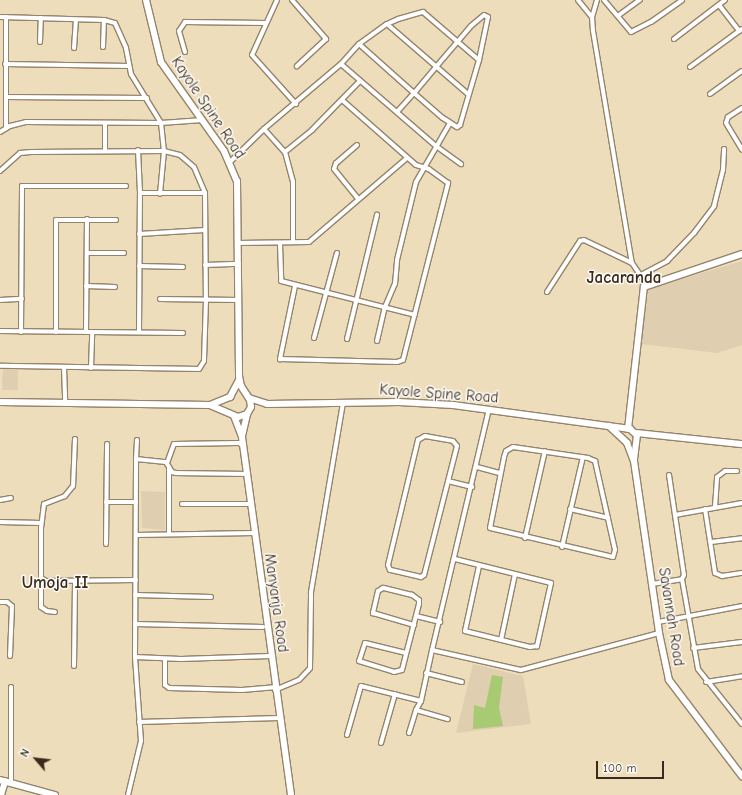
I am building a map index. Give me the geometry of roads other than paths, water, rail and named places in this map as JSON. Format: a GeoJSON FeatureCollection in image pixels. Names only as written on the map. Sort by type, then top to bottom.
{"type":"FeatureCollection","features":[{"type":"Feature","properties":{"kind":"main road","name":"Kayole Spine Road"},"geometry":{"type":"LineString","coordinates":[[146,0],[161,62],[203,120],[230,162],[238,194],[239,376]]}},
{"type":"Feature","properties":{"kind":"main road"},"geometry":{"type":"LineString","coordinates":[[233,415],[227,405],[239,376]]}},
{"type":"Feature","properties":{"kind":"main road"},"geometry":{"type":"LineString","coordinates":[[239,376],[241,386],[248,396],[251,405],[242,437]]}},
{"type":"Feature","properties":{"kind":"main road"},"geometry":{"type":"LineString","coordinates":[[210,405],[240,392],[266,404]]}},
{"type":"Feature","properties":{"kind":"main road"},"geometry":{"type":"LineString","coordinates":[[0,402],[210,405],[233,415],[248,413],[266,404]]}},
{"type":"Feature","properties":{"kind":"main road","name":"Kayole Spine Road"},"geometry":{"type":"LineString","coordinates":[[266,404],[421,403],[489,409],[628,429],[637,433]]}},
{"type":"Feature","properties":{"kind":"main road","name":"Manyanja Road"},"geometry":{"type":"LineString","coordinates":[[233,415],[242,437],[270,656],[291,795]]}},
{"type":"Feature","properties":{"kind":"main road"},"geometry":{"type":"LineString","coordinates":[[609,426],[625,441],[636,441]]}},
{"type":"Feature","properties":{"kind":"main road"},"geometry":{"type":"LineString","coordinates":[[625,441],[623,434],[628,429]]}},
{"type":"Feature","properties":{"kind":"main road","name":"Savannah Road"},"geometry":{"type":"LineString","coordinates":[[637,433],[634,462],[666,672],[672,687],[742,776]]}},
{"type":"Feature","properties":{"kind":"main road","name":"Savannah Road"},"geometry":{"type":"LineString","coordinates":[[625,441],[634,462]]}},
{"type":"Feature","properties":{"kind":"street"},"geometry":{"type":"LineString","coordinates":[[277,0],[252,55],[296,104]]}},
{"type":"Feature","properties":{"kind":"street"},"geometry":{"type":"LineString","coordinates":[[292,0],[326,38],[297,66]]}},
{"type":"Feature","properties":{"kind":"street"},"geometry":{"type":"LineString","coordinates":[[578,0],[592,17]]}},
{"type":"Feature","properties":{"kind":"street"},"geometry":{"type":"LineString","coordinates":[[597,0],[592,17],[632,263]]}},
{"type":"Feature","properties":{"kind":"street"},"geometry":{"type":"LineString","coordinates":[[604,0],[619,15],[631,32],[651,22],[682,0]]}},
{"type":"Feature","properties":{"kind":"street"},"geometry":{"type":"LineString","coordinates":[[619,15],[640,0]]}},
{"type":"Feature","properties":{"kind":"street"},"geometry":{"type":"LineString","coordinates":[[674,39],[725,0]]}},
{"type":"Feature","properties":{"kind":"street"},"geometry":{"type":"LineString","coordinates":[[690,67],[741,31],[719,5]]}},
{"type":"Feature","properties":{"kind":"street"},"geometry":{"type":"LineString","coordinates":[[230,162],[264,129],[296,104],[341,64],[360,44],[387,24],[414,13],[423,12],[479,60]]}},
{"type":"Feature","properties":{"kind":"street"},"geometry":{"type":"LineString","coordinates":[[360,44],[414,93],[455,127],[460,124],[479,60],[488,22],[486,15],[471,26],[414,93],[397,112]]}},
{"type":"Feature","properties":{"kind":"street"},"geometry":{"type":"LineString","coordinates":[[0,17],[76,21],[104,20],[118,26],[131,74],[161,123],[164,151],[160,194]]}},
{"type":"Feature","properties":{"kind":"street"},"geometry":{"type":"LineString","coordinates":[[6,17],[6,128]]}},
{"type":"Feature","properties":{"kind":"street"},"geometry":{"type":"LineString","coordinates":[[40,42],[41,18]]}},
{"type":"Feature","properties":{"kind":"street"},"geometry":{"type":"LineString","coordinates":[[103,47],[104,20]]}},
{"type":"Feature","properties":{"kind":"street"},"geometry":{"type":"LineString","coordinates":[[74,48],[76,21]]}},
{"type":"Feature","properties":{"kind":"street"},"geometry":{"type":"LineString","coordinates":[[185,52],[179,31],[185,22],[266,23]]}},
{"type":"Feature","properties":{"kind":"street"},"geometry":{"type":"LineString","coordinates":[[387,24],[468,94]]}},
{"type":"Feature","properties":{"kind":"street"},"geometry":{"type":"LineString","coordinates":[[5,64],[129,66]]}},
{"type":"Feature","properties":{"kind":"street"},"geometry":{"type":"LineString","coordinates":[[341,64],[436,146],[462,164]]}},
{"type":"Feature","properties":{"kind":"street"},"geometry":{"type":"LineString","coordinates":[[710,94],[742,71]]}},
{"type":"Feature","properties":{"kind":"street"},"geometry":{"type":"LineString","coordinates":[[285,152],[342,100],[360,81]]}},
{"type":"Feature","properties":{"kind":"street"},"geometry":{"type":"LineString","coordinates":[[6,97],[147,98]]}},
{"type":"Feature","properties":{"kind":"street"},"geometry":{"type":"LineString","coordinates":[[295,286],[280,359],[401,362],[415,315],[448,183],[425,168],[419,167],[407,158],[342,100]]}},
{"type":"Feature","properties":{"kind":"street"},"geometry":{"type":"LineString","coordinates":[[742,108],[728,118],[726,123],[742,150]]}},
{"type":"Feature","properties":{"kind":"street"},"geometry":{"type":"LineString","coordinates":[[0,132],[6,128],[26,122],[105,124],[161,123],[203,120]]}},
{"type":"Feature","properties":{"kind":"street"},"geometry":{"type":"LineString","coordinates":[[377,341],[385,307],[395,284],[397,260],[416,182],[450,123]]}},
{"type":"Feature","properties":{"kind":"street"},"geometry":{"type":"LineString","coordinates":[[105,124],[105,151]]}},
{"type":"Feature","properties":{"kind":"street"},"geometry":{"type":"LineString","coordinates":[[264,129],[285,152],[294,188],[293,242]]}},
{"type":"Feature","properties":{"kind":"street"},"geometry":{"type":"LineString","coordinates":[[357,145],[336,163],[334,169],[358,198]]}},
{"type":"Feature","properties":{"kind":"street"},"geometry":{"type":"LineString","coordinates":[[641,275],[667,261],[694,233],[714,206],[723,170],[724,149]]}},
{"type":"Feature","properties":{"kind":"street"},"geometry":{"type":"LineString","coordinates":[[138,150],[140,193],[139,332]]}},
{"type":"Feature","properties":{"kind":"street"},"geometry":{"type":"LineString","coordinates":[[0,171],[20,153],[138,150],[164,151],[172,152],[188,161],[197,172],[205,193],[206,300],[204,361],[199,369],[0,366]]}},
{"type":"Feature","properties":{"kind":"street"},"geometry":{"type":"LineString","coordinates":[[238,243],[280,244],[309,242],[358,198],[407,158]]}},
{"type":"Feature","properties":{"kind":"street"},"geometry":{"type":"LineString","coordinates":[[21,332],[23,185],[126,186]]}},
{"type":"Feature","properties":{"kind":"street"},"geometry":{"type":"LineString","coordinates":[[140,193],[205,193]]}},
{"type":"Feature","properties":{"kind":"street"},"geometry":{"type":"LineString","coordinates":[[347,339],[356,299],[376,229],[377,215]]}},
{"type":"Feature","properties":{"kind":"street"},"geometry":{"type":"LineString","coordinates":[[56,332],[55,222],[59,219],[116,220]]}},
{"type":"Feature","properties":{"kind":"street"},"geometry":{"type":"LineString","coordinates":[[86,332],[87,219]]}},
{"type":"Feature","properties":{"kind":"street"},"geometry":{"type":"LineString","coordinates":[[139,234],[205,230]]}},
{"type":"Feature","properties":{"kind":"street"},"geometry":{"type":"LineString","coordinates":[[547,292],[580,241],[587,241],[632,263],[646,284]]}},
{"type":"Feature","properties":{"kind":"street"},"geometry":{"type":"LineString","coordinates":[[280,244],[279,278],[295,286],[356,299],[415,315]]}},
{"type":"Feature","properties":{"kind":"street"},"geometry":{"type":"LineString","coordinates":[[87,253],[124,253]]}},
{"type":"Feature","properties":{"kind":"street"},"geometry":{"type":"LineString","coordinates":[[314,338],[337,254]]}},
{"type":"Feature","properties":{"kind":"street"},"geometry":{"type":"LineString","coordinates":[[628,429],[642,290],[646,284],[742,254]]}},
{"type":"Feature","properties":{"kind":"street"},"geometry":{"type":"LineString","coordinates":[[205,265],[238,264]]}},
{"type":"Feature","properties":{"kind":"street"},"geometry":{"type":"LineString","coordinates":[[139,266],[183,267]]}},
{"type":"Feature","properties":{"kind":"street"},"geometry":{"type":"LineString","coordinates":[[86,286],[115,287]]}},
{"type":"Feature","properties":{"kind":"street"},"geometry":{"type":"LineString","coordinates":[[0,300],[22,299]]}},
{"type":"Feature","properties":{"kind":"street"},"geometry":{"type":"LineString","coordinates":[[160,299],[239,300]]}},
{"type":"Feature","properties":{"kind":"street"},"geometry":{"type":"LineString","coordinates":[[0,331],[183,333]]}},
{"type":"Feature","properties":{"kind":"street"},"geometry":{"type":"LineString","coordinates":[[91,368],[92,332]]}},
{"type":"Feature","properties":{"kind":"street"},"geometry":{"type":"LineString","coordinates":[[64,366],[65,402]]}},
{"type":"Feature","properties":{"kind":"street"},"geometry":{"type":"LineString","coordinates":[[165,658],[165,684],[169,688],[242,690],[275,689],[299,680],[310,668],[311,592],[342,403]]}},
{"type":"Feature","properties":{"kind":"street"},"geometry":{"type":"LineString","coordinates":[[409,733],[416,710],[421,700],[426,673],[440,622],[477,467],[489,409]]}},
{"type":"Feature","properties":{"kind":"street"},"geometry":{"type":"LineString","coordinates":[[637,433],[742,444]]}},
{"type":"Feature","properties":{"kind":"street"},"geometry":{"type":"LineString","coordinates":[[425,436],[456,443],[448,481],[424,575],[418,577],[390,570],[388,565],[421,438],[425,436]]}},
{"type":"Feature","properties":{"kind":"street"},"geometry":{"type":"LineString","coordinates":[[55,612],[47,612],[42,607],[41,523],[44,504],[65,496],[73,486],[75,439]]}},
{"type":"Feature","properties":{"kind":"street"},"geometry":{"type":"LineString","coordinates":[[128,795],[141,740],[135,657],[137,440]]}},
{"type":"Feature","properties":{"kind":"street"},"geometry":{"type":"LineString","coordinates":[[170,534],[168,465],[174,444],[239,443],[243,446]]}},
{"type":"Feature","properties":{"kind":"street"},"geometry":{"type":"LineString","coordinates":[[106,544],[107,444]]}},
{"type":"Feature","properties":{"kind":"street"},"geometry":{"type":"LineString","coordinates":[[509,448],[545,451],[583,457],[593,459],[599,469],[615,550],[614,557],[525,538],[489,526],[500,473],[509,448]]}},
{"type":"Feature","properties":{"kind":"street"},"geometry":{"type":"LineString","coordinates":[[525,538],[545,451]]}},
{"type":"Feature","properties":{"kind":"street"},"geometry":{"type":"LineString","coordinates":[[562,547],[583,457]]}},
{"type":"Feature","properties":{"kind":"street"},"geometry":{"type":"LineString","coordinates":[[136,459],[168,465],[172,472],[176,473],[246,474]]}},
{"type":"Feature","properties":{"kind":"street"},"geometry":{"type":"LineString","coordinates":[[477,467],[500,473]]}},
{"type":"Feature","properties":{"kind":"street"},"geometry":{"type":"LineString","coordinates":[[715,507],[717,477],[725,471],[737,471]]}},
{"type":"Feature","properties":{"kind":"street"},"geometry":{"type":"LineString","coordinates":[[669,474],[684,575],[682,579],[693,648],[698,669],[706,682],[742,724]]}},
{"type":"Feature","properties":{"kind":"street"},"geometry":{"type":"LineString","coordinates":[[448,481],[472,488]]}},
{"type":"Feature","properties":{"kind":"street"},"geometry":{"type":"LineString","coordinates":[[0,500],[11,498]]}},
{"type":"Feature","properties":{"kind":"street"},"geometry":{"type":"LineString","coordinates":[[106,502],[136,502]]}},
{"type":"Feature","properties":{"kind":"street"},"geometry":{"type":"LineString","coordinates":[[675,515],[742,502]]}},
{"type":"Feature","properties":{"kind":"street"},"geometry":{"type":"LineString","coordinates":[[182,504],[250,504]]}},
{"type":"Feature","properties":{"kind":"street"},"geometry":{"type":"LineString","coordinates":[[705,509],[715,573],[722,576],[742,573]]}},
{"type":"Feature","properties":{"kind":"street"},"geometry":{"type":"LineString","coordinates":[[570,510],[608,518]]}},
{"type":"Feature","properties":{"kind":"street"},"geometry":{"type":"LineString","coordinates":[[0,522],[41,523]]}},
{"type":"Feature","properties":{"kind":"street"},"geometry":{"type":"LineString","coordinates":[[136,535],[254,533]]}},
{"type":"Feature","properties":{"kind":"street"},"geometry":{"type":"LineString","coordinates":[[711,542],[742,538]]}},
{"type":"Feature","properties":{"kind":"street"},"geometry":{"type":"LineString","coordinates":[[455,559],[551,583],[537,646],[533,648],[468,632],[465,629],[479,566]]}},
{"type":"Feature","properties":{"kind":"street"},"geometry":{"type":"LineString","coordinates":[[501,640],[515,574]]}},
{"type":"Feature","properties":{"kind":"street"},"geometry":{"type":"LineString","coordinates":[[41,578],[46,581],[136,580]]}},
{"type":"Feature","properties":{"kind":"street"},"geometry":{"type":"LineString","coordinates":[[652,584],[682,579]]}},
{"type":"Feature","properties":{"kind":"street"},"geometry":{"type":"LineString","coordinates":[[74,666],[75,581]]}},
{"type":"Feature","properties":{"kind":"street"},"geometry":{"type":"LineString","coordinates":[[406,653],[366,643],[359,661],[398,673],[402,670],[414,625],[418,600],[412,595],[383,588],[378,591],[373,614],[414,625]]}},
{"type":"Feature","properties":{"kind":"street"},"geometry":{"type":"LineString","coordinates":[[136,595],[211,596]]}},
{"type":"Feature","properties":{"kind":"street"},"geometry":{"type":"LineString","coordinates":[[0,602],[6,602],[12,606],[10,656]]}},
{"type":"Feature","properties":{"kind":"street"},"geometry":{"type":"LineString","coordinates":[[658,622],[688,614],[742,606]]}},
{"type":"Feature","properties":{"kind":"street"},"geometry":{"type":"LineString","coordinates":[[416,616],[440,622]]}},
{"type":"Feature","properties":{"kind":"street"},"geometry":{"type":"LineString","coordinates":[[135,624],[263,626]]}},
{"type":"Feature","properties":{"kind":"street"},"geometry":{"type":"LineString","coordinates":[[432,650],[521,670],[659,633]]}},
{"type":"Feature","properties":{"kind":"street"},"geometry":{"type":"LineString","coordinates":[[693,648],[742,642]]}},
{"type":"Feature","properties":{"kind":"street"},"geometry":{"type":"LineString","coordinates":[[135,657],[165,658],[270,656]]}},
{"type":"Feature","properties":{"kind":"street"},"geometry":{"type":"LineString","coordinates":[[426,673],[462,682]]}},
{"type":"Feature","properties":{"kind":"street"},"geometry":{"type":"LineString","coordinates":[[706,682],[742,676]]}},
{"type":"Feature","properties":{"kind":"street"},"geometry":{"type":"LineString","coordinates":[[347,735],[361,686],[421,700]]}},
{"type":"Feature","properties":{"kind":"street"},"geometry":{"type":"LineString","coordinates":[[2,795],[5,782],[11,687]]}},
{"type":"Feature","properties":{"kind":"street"},"geometry":{"type":"LineString","coordinates":[[381,743],[395,694]]}},
{"type":"Feature","properties":{"kind":"street"},"geometry":{"type":"LineString","coordinates":[[416,710],[448,719]]}},
{"type":"Feature","properties":{"kind":"street"},"geometry":{"type":"LineString","coordinates":[[139,722],[279,718]]}},
{"type":"Feature","properties":{"kind":"street"},"geometry":{"type":"LineString","coordinates":[[5,782],[55,795]]}},
{"type":"Feature","properties":{"kind":"district","name":"Jacaranda"},"geometry":{"type":"Point","coordinates":[624,278]}},
{"type":"Feature","properties":{"kind":"district","name":"Umoja II"},"geometry":{"type":"Point","coordinates":[55,583]}}]}
